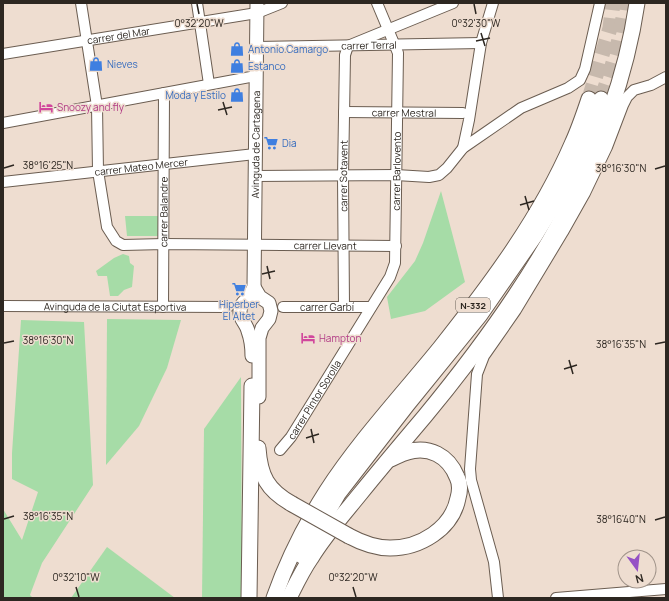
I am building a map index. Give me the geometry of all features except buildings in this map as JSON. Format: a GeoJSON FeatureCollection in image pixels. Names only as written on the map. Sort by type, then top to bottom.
{"type":"FeatureCollection","features":[{"type":"Feature","properties":{"kind":"highway"},"geometry":{"type":"LineString","coordinates":[[289,598],[302,572],[322,541],[426,414],[478,347],[524,280],[557,227],[587,170],[612,110],[632,32],[637,3]]}},
{"type":"Feature","properties":{"kind":"highway","name":"N-332"},"geometry":{"type":"LineString","coordinates":[[274,598],[300,538],[326,492],[354,454],[469,310],[524,234],[546,196],[595,99],[580,154],[561,193],[534,237],[480,314],[398,416],[338,494],[301,558],[283,598]]}},
{"type":"Feature","properties":{"kind":"highway"},"geometry":{"type":"LineString","coordinates":[[255,391],[258,448],[261,472],[268,485],[274,492],[292,504],[360,542],[382,548],[408,546],[435,533],[450,519],[454,512],[459,492],[459,480],[454,469],[443,457],[434,452],[414,450],[399,454],[388,460]]}},
{"type":"Feature","properties":{"kind":"highway"},"geometry":{"type":"LineString","coordinates":[[249,598],[255,391]]}},
{"type":"Feature","properties":{"kind":"main road","name":"Avinguda de Cartagena"},"geometry":{"type":"LineString","coordinates":[[257,8],[254,245],[258,304]]}},
{"type":"Feature","properties":{"kind":"main road"},"geometry":{"type":"LineString","coordinates":[[243,320],[254,328],[258,304]]}},
{"type":"Feature","properties":{"kind":"main road"},"geometry":{"type":"LineString","coordinates":[[255,391],[252,348],[249,334],[240,309],[258,304]]}},
{"type":"Feature","properties":{"kind":"main road"},"geometry":{"type":"LineString","coordinates":[[255,391],[260,334],[258,304]]}},
{"type":"Feature","properties":{"kind":"street"},"geometry":{"type":"LineString","coordinates":[[81,3],[97,106],[98,171]]}},
{"type":"Feature","properties":{"kind":"street"},"geometry":{"type":"LineString","coordinates":[[196,3],[209,84]]}},
{"type":"Feature","properties":{"kind":"street","name":"carrer del Mar"},"geometry":{"type":"LineString","coordinates":[[3,54],[200,22],[282,3]]}},
{"type":"Feature","properties":{"kind":"street","name":"carrer Barlovento"},"geometry":{"type":"LineString","coordinates":[[371,307],[394,271],[396,246],[398,53],[377,3]]}},
{"type":"Feature","properties":{"kind":"street"},"geometry":{"type":"LineString","coordinates":[[348,46],[388,30],[432,7],[453,3]]}},
{"type":"Feature","properties":{"kind":"street"},"geometry":{"type":"LineString","coordinates":[[462,148],[469,120],[481,43],[493,3]]}},
{"type":"Feature","properties":{"kind":"street"},"geometry":{"type":"LineString","coordinates":[[255,176],[396,175],[429,177],[439,174],[447,168],[462,148],[521,108],[568,88],[580,80],[585,70],[600,3]]}},
{"type":"Feature","properties":{"kind":"street","name":"carrer Terral"},"geometry":{"type":"LineString","coordinates":[[257,47],[481,43]]}},
{"type":"Feature","properties":{"kind":"street","name":"carrer Sotavent"},"geometry":{"type":"LineString","coordinates":[[347,306],[343,246],[343,176],[345,55],[348,46]]}},
{"type":"Feature","properties":{"kind":"street"},"geometry":{"type":"LineString","coordinates":[[3,123],[256,76]]}},
{"type":"Feature","properties":{"kind":"street"},"geometry":{"type":"LineString","coordinates":[[498,598],[494,562],[471,480],[470,469],[477,374],[484,356],[536,278],[570,219],[607,147],[619,113],[627,97],[634,90],[651,86],[666,77]]}},
{"type":"Feature","properties":{"kind":"street","name":"carrer Balandre"},"geometry":{"type":"LineString","coordinates":[[164,93],[164,307]]}},
{"type":"Feature","properties":{"kind":"street","name":"carrer Mestral"},"geometry":{"type":"LineString","coordinates":[[344,112],[463,113]]}},
{"type":"Feature","properties":{"kind":"street","name":"carrer Mateo Mercer"},"geometry":{"type":"LineString","coordinates":[[3,182],[255,154]]}},
{"type":"Feature","properties":{"kind":"street","name":"carrer Llevant"},"geometry":{"type":"LineString","coordinates":[[98,171],[107,227],[116,241],[123,245],[396,246]]}},
{"type":"Feature","properties":{"kind":"street","name":"Avinguda de la Ciutat Esportiva"},"geometry":{"type":"LineString","coordinates":[[3,306],[228,307],[258,304],[274,312],[283,307]]}},
{"type":"Feature","properties":{"kind":"street"},"geometry":{"type":"LineString","coordinates":[[347,306],[359,313],[361,324]]}},
{"type":"Feature","properties":{"kind":"street"},"geometry":{"type":"LineString","coordinates":[[228,307],[238,312],[243,320]]}},
{"type":"Feature","properties":{"kind":"street","name":"carrer Garbí"},"geometry":{"type":"LineString","coordinates":[[283,307],[371,307]]}},
{"type":"Feature","properties":{"kind":"street","name":"carrer Pintor Sorolla"},"geometry":{"type":"LineString","coordinates":[[280,450],[291,437],[371,307]]}},
{"type":"Feature","properties":{"kind":"street"},"geometry":{"type":"LineString","coordinates":[[556,598],[666,589]]}},
{"type":"Feature","properties":{"kind":"green space"},"geometry":{"type":"Polygon","coordinates":[[[441,191],[465,282],[425,311],[391,319],[387,297],[415,261],[423,243],[441,191]]]}},
{"type":"Feature","properties":{"kind":"green space"},"geometry":{"type":"Polygon","coordinates":[[[125,216],[158,216],[159,236],[127,236],[125,216]]]}},
{"type":"Feature","properties":{"kind":"green space"},"geometry":{"type":"Polygon","coordinates":[[[123,254],[129,256],[130,263],[134,266],[132,287],[124,290],[118,296],[110,296],[107,276],[98,276],[96,271],[114,258],[123,254]]]}},
{"type":"Feature","properties":{"kind":"green space"},"geometry":{"type":"Polygon","coordinates":[[[107,319],[181,320],[167,368],[139,426],[106,465],[107,319]]]}},
{"type":"Feature","properties":{"kind":"green space"},"geometry":{"type":"Polygon","coordinates":[[[21,320],[84,322],[93,485],[42,563],[30,595],[33,598],[3,598],[3,509],[22,540],[38,492],[12,479],[12,453],[21,320]]]}},
{"type":"Feature","properties":{"kind":"green space"},"geometry":{"type":"Polygon","coordinates":[[[241,377],[242,598],[202,598],[204,429],[241,377]]]}},
{"type":"Feature","properties":{"kind":"green space"},"geometry":{"type":"Polygon","coordinates":[[[107,547],[175,598],[71,598],[107,547]]]}},
{"type":"Feature","properties":{"kind":"tunnel"},"geometry":{"type":"LineString","coordinates":[[589,99],[610,28],[613,3]]}},
{"type":"Feature","properties":{"kind":"tunnel"},"geometry":{"type":"LineString","coordinates":[[601,99],[616,52],[625,3]]}},
{"type":"Feature","properties":{"kind":"place","name":"Antonio Camargo"},"geometry":{"type":"Point","coordinates":[237,49]}},
{"type":"Feature","properties":{"kind":"place","name":"Nieves"},"geometry":{"type":"Point","coordinates":[96,64]}},
{"type":"Feature","properties":{"kind":"place","name":"Estanco"},"geometry":{"type":"Point","coordinates":[237,66]}},
{"type":"Feature","properties":{"kind":"place","name":"Moda y Estilo"},"geometry":{"type":"Point","coordinates":[237,95]}},
{"type":"Feature","properties":{"kind":"place","name":"Snoozy and fly"},"geometry":{"type":"Point","coordinates":[46,107]}},
{"type":"Feature","properties":{"kind":"place","name":"Dia"},"geometry":{"type":"Point","coordinates":[271,143]}},
{"type":"Feature","properties":{"kind":"place","name":"Hiperber El Altet"},"geometry":{"type":"Point","coordinates":[239,289]}},
{"type":"Feature","properties":{"kind":"place","name":"Hampton"},"geometry":{"type":"Point","coordinates":[308,338]}}]}
